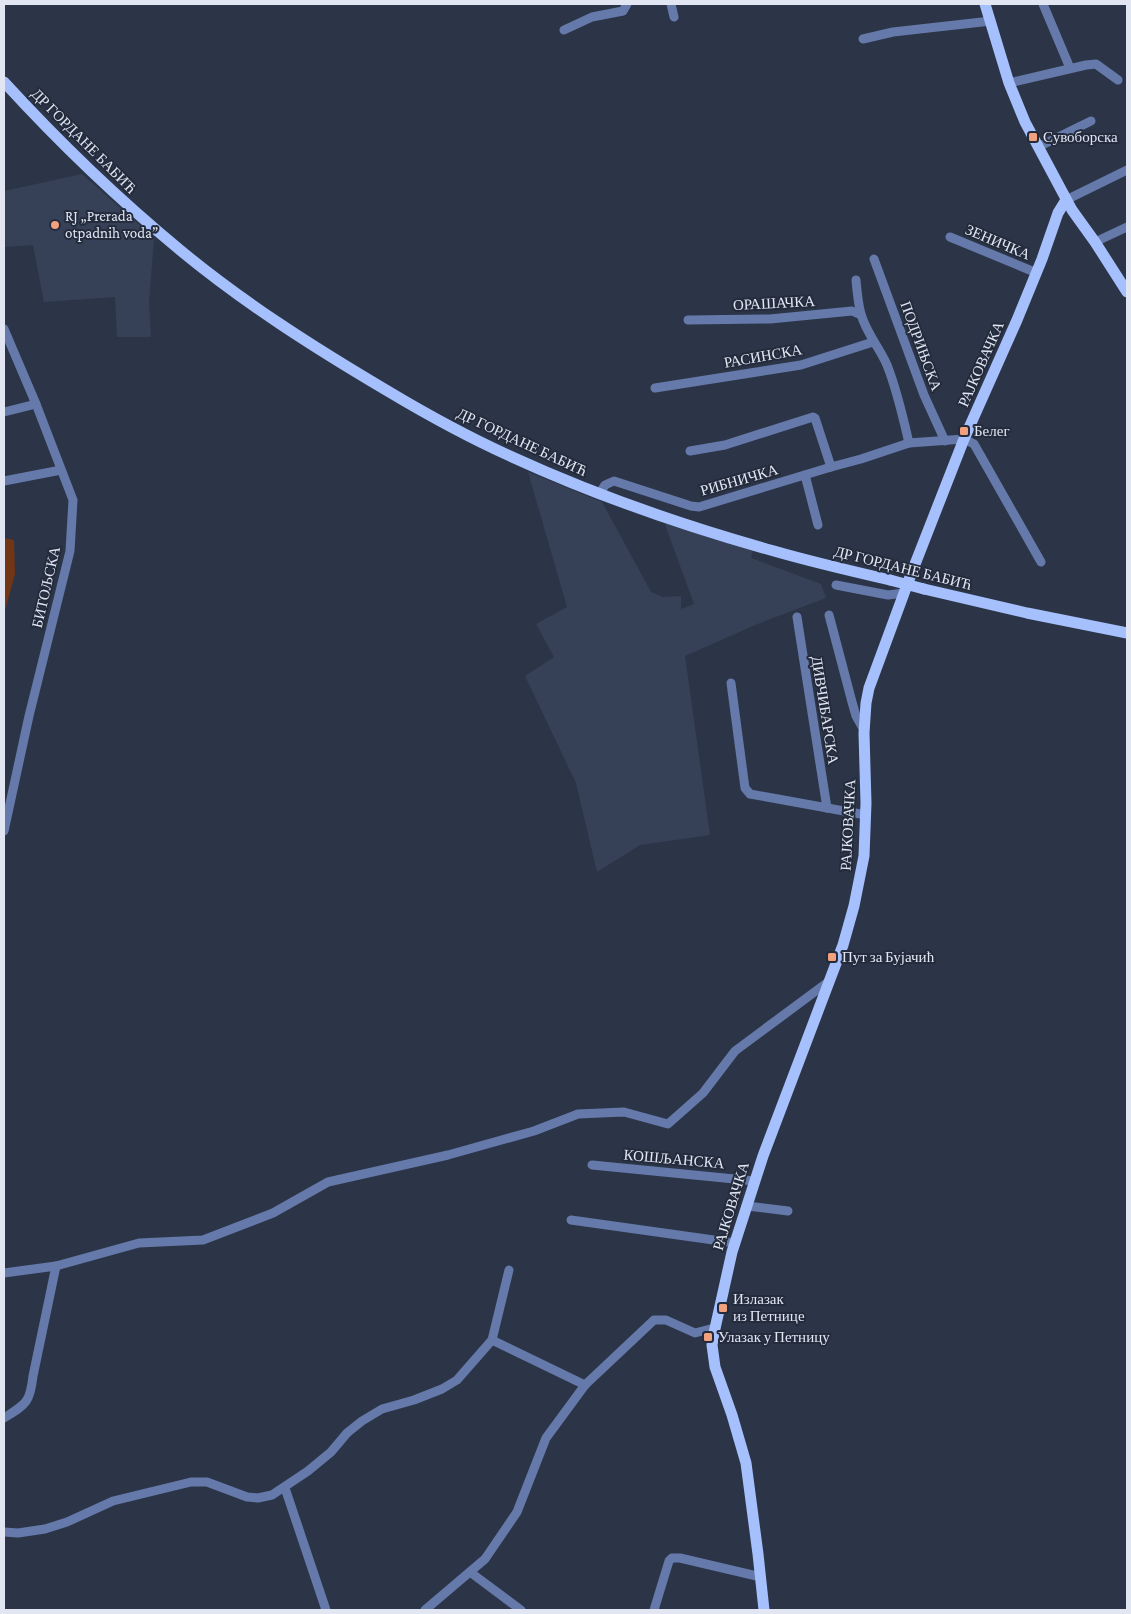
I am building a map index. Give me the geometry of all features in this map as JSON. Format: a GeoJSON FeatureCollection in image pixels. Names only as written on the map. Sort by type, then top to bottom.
{"type":"FeatureCollection","features":[{"type":"Feature","properties":{"kind":"main road"},"geometry":{"type":"LineString","coordinates":[[985,4],[1009,83],[1025,122],[1066,200],[1124,281],[1127,292]]}},
{"type":"Feature","properties":{"kind":"main road","name":"ДР ГОРДАНЕ БАБИЋ"},"geometry":{"type":"LineString","coordinates":[[4,82],[76,157],[135,212],[182,252],[253,305],[344,366],[417,408],[507,455],[600,494],[661,516],[766,549],[1027,613],[1127,633]]}},
{"type":"Feature","properties":{"kind":"main road","name":"РАЈКОВАЧКА"},"geometry":{"type":"LineString","coordinates":[[764,1610],[746,1463],[715,1367],[712,1346],[714,1328],[735,1243],[777,1114],[842,945],[854,906],[863,864],[866,815],[864,730],[869,688],[964,439],[1018,320],[1058,213],[1066,200]]}},
{"type":"Feature","properties":{"kind":"street"},"geometry":{"type":"LineString","coordinates":[[564,30],[592,17],[623,12],[627,4]]}},
{"type":"Feature","properties":{"kind":"street"},"geometry":{"type":"LineString","coordinates":[[671,4],[674,17]]}},
{"type":"Feature","properties":{"kind":"street"},"geometry":{"type":"LineString","coordinates":[[1044,4],[1070,68]]}},
{"type":"Feature","properties":{"kind":"street"},"geometry":{"type":"LineString","coordinates":[[863,39],[893,32],[991,21]]}},
{"type":"Feature","properties":{"kind":"street"},"geometry":{"type":"LineString","coordinates":[[1009,83],[1070,68],[1096,64],[1118,80]]}},
{"type":"Feature","properties":{"kind":"street"},"geometry":{"type":"LineString","coordinates":[[1038,146],[1090,121]]}},
{"type":"Feature","properties":{"kind":"street"},"geometry":{"type":"LineString","coordinates":[[1066,200],[1127,170]]}},
{"type":"Feature","properties":{"kind":"street"},"geometry":{"type":"LineString","coordinates":[[1095,242],[1127,227]]}},
{"type":"Feature","properties":{"kind":"street","name":"ЗЕНИЧКА"},"geometry":{"type":"LineString","coordinates":[[950,237],[1036,273]]}},
{"type":"Feature","properties":{"kind":"street","name":"ПОДРИЊСКА"},"geometry":{"type":"LineString","coordinates":[[874,259],[924,396],[945,441]]}},
{"type":"Feature","properties":{"kind":"street"},"geometry":{"type":"LineString","coordinates":[[856,280],[861,315],[874,342],[884,357],[894,385],[909,443]]}},
{"type":"Feature","properties":{"kind":"street","name":"ОРАШАЧКА"},"geometry":{"type":"LineString","coordinates":[[688,320],[770,319],[852,311],[861,315]]}},
{"type":"Feature","properties":{"kind":"street","name":"БИТОЉСКА"},"geometry":{"type":"LineString","coordinates":[[4,329],[36,404],[73,500],[70,551],[29,716],[4,831]]}},
{"type":"Feature","properties":{"kind":"street","name":"РАСИНСКА"},"geometry":{"type":"LineString","coordinates":[[655,388],[801,365],[874,342]]}},
{"type":"Feature","properties":{"kind":"street"},"geometry":{"type":"LineString","coordinates":[[4,353],[13,350]]}},
{"type":"Feature","properties":{"kind":"street"},"geometry":{"type":"LineString","coordinates":[[4,412],[36,404]]}},
{"type":"Feature","properties":{"kind":"street"},"geometry":{"type":"LineString","coordinates":[[690,451],[725,445],[813,417],[816,418],[831,467]]}},
{"type":"Feature","properties":{"kind":"street"},"geometry":{"type":"LineString","coordinates":[[964,439],[974,444],[1041,562]]}},
{"type":"Feature","properties":{"kind":"street","name":"РИБНИЧКА"},"geometry":{"type":"LineString","coordinates":[[600,494],[605,485],[614,481],[699,507],[909,443],[964,439]]}},
{"type":"Feature","properties":{"kind":"street"},"geometry":{"type":"LineString","coordinates":[[4,481],[62,470]]}},
{"type":"Feature","properties":{"kind":"street"},"geometry":{"type":"LineString","coordinates":[[805,475],[818,525]]}},
{"type":"Feature","properties":{"kind":"street"},"geometry":{"type":"LineString","coordinates":[[836,585],[888,595],[904,593]]}},
{"type":"Feature","properties":{"kind":"street"},"geometry":{"type":"LineString","coordinates":[[829,615],[856,716],[864,730]]}},
{"type":"Feature","properties":{"kind":"street","name":"ДИВЧИБАРСКА"},"geometry":{"type":"LineString","coordinates":[[797,617],[827,808]]}},
{"type":"Feature","properties":{"kind":"street"},"geometry":{"type":"LineString","coordinates":[[731,683],[745,788],[750,794],[866,815]]}},
{"type":"Feature","properties":{"kind":"street"},"geometry":{"type":"LineString","coordinates":[[4,1273],[56,1266],[139,1243],[203,1240],[273,1213],[328,1182],[448,1155],[534,1131],[578,1114],[624,1112],[668,1124],[703,1093],[735,1051],[828,982]]}},
{"type":"Feature","properties":{"kind":"street","name":"КОШЉАНСКА"},"geometry":{"type":"LineString","coordinates":[[592,1166],[755,1181]]}},
{"type":"Feature","properties":{"kind":"street"},"geometry":{"type":"LineString","coordinates":[[747,1206],[788,1212]]}},
{"type":"Feature","properties":{"kind":"street"},"geometry":{"type":"LineString","coordinates":[[571,1220],[735,1243]]}},
{"type":"Feature","properties":{"kind":"street"},"geometry":{"type":"LineString","coordinates":[[4,1418],[24,1405],[31,1393],[56,1266]]}},
{"type":"Feature","properties":{"kind":"street"},"geometry":{"type":"LineString","coordinates":[[4,1532],[18,1533],[45,1529],[67,1522],[113,1500],[191,1482],[207,1482],[247,1497],[258,1498],[272,1495],[285,1488],[331,1452],[362,1421],[382,1409],[414,1400],[442,1389],[457,1380],[492,1340],[509,1270]]}},
{"type":"Feature","properties":{"kind":"street"},"geometry":{"type":"LineString","coordinates":[[430,1609],[484,1559],[517,1512],[546,1438],[585,1385],[654,1320],[666,1320],[695,1333],[714,1328]]}},
{"type":"Feature","properties":{"kind":"street"},"geometry":{"type":"LineString","coordinates":[[492,1340],[585,1385]]}},
{"type":"Feature","properties":{"kind":"street"},"geometry":{"type":"LineString","coordinates":[[285,1488],[326,1610]]}},
{"type":"Feature","properties":{"kind":"street"},"geometry":{"type":"LineString","coordinates":[[654,1610],[669,1561],[672,1558],[680,1558],[761,1577]]}},
{"type":"Feature","properties":{"kind":"street"},"geometry":{"type":"LineString","coordinates":[[470,1572],[521,1610]]}},
{"type":"Feature","properties":{"kind":"shaded area"},"geometry":{"type":"Polygon","coordinates":[[[82,174],[154,238],[149,302],[151,337],[117,337],[115,297],[44,302],[33,245],[4,247],[4,191],[82,174]]]}},
{"type":"Feature","properties":{"kind":"shaded area"},"geometry":{"type":"Polygon","coordinates":[[[528,472],[602,502],[651,592],[663,597],[681,596],[681,609],[694,604],[663,519],[753,551],[751,558],[821,584],[826,598],[760,623],[685,656],[710,835],[640,845],[597,872],[576,783],[525,676],[554,657],[536,624],[567,607],[528,472]]]}},
{"type":"Feature","properties":{"kind":"shaded area"},"geometry":{"type":"Polygon","coordinates":[[[4,538],[14,540],[15,574],[4,614],[4,538]]]}},
{"type":"Feature","properties":{"kind":"place","name":"Сувоборска"},"geometry":{"type":"Point","coordinates":[1033,137]}},
{"type":"Feature","properties":{"kind":"place","name":"RJ „Prerada otpadnih voda”"},"geometry":{"type":"Point","coordinates":[55,225]}},
{"type":"Feature","properties":{"kind":"place","name":"Белег"},"geometry":{"type":"Point","coordinates":[964,431]}},
{"type":"Feature","properties":{"kind":"place","name":"Пут за Бујачић"},"geometry":{"type":"Point","coordinates":[832,957]}},
{"type":"Feature","properties":{"kind":"place","name":"Излазак из Петнице"},"geometry":{"type":"Point","coordinates":[723,1308]}},
{"type":"Feature","properties":{"kind":"place","name":"Улазак у Петницу"},"geometry":{"type":"Point","coordinates":[708,1337]}}]}
